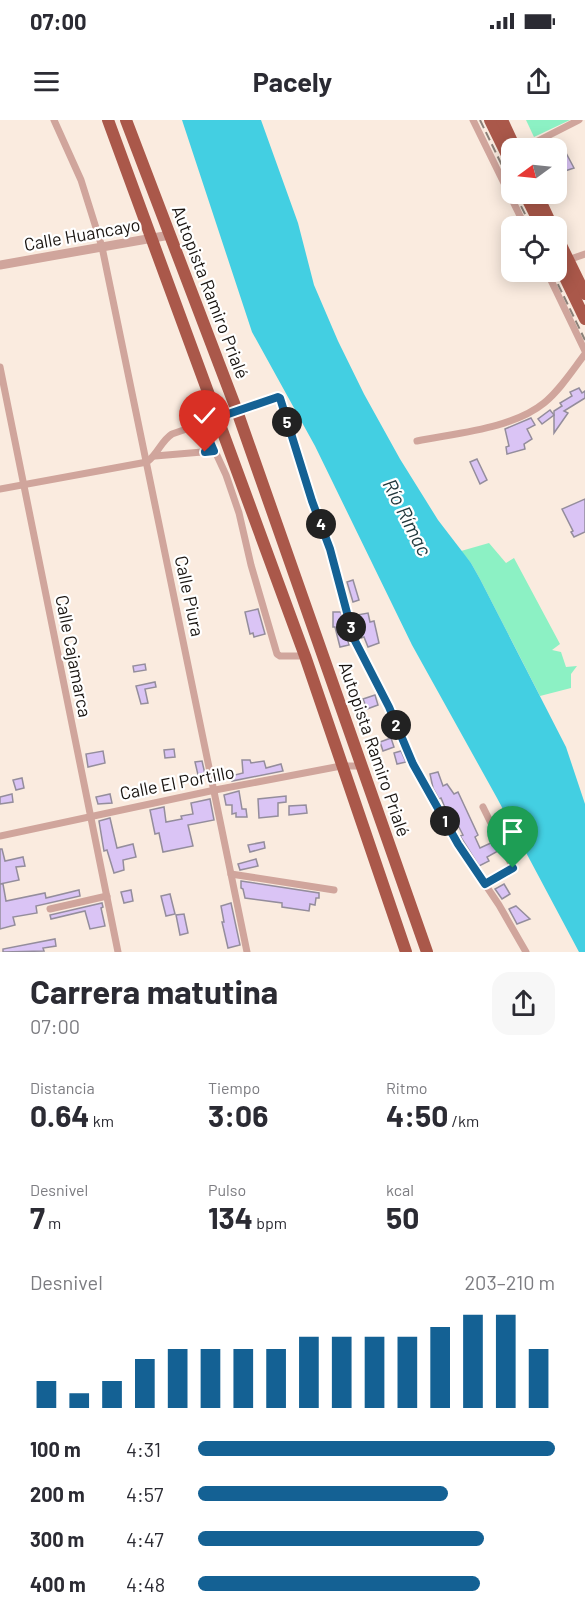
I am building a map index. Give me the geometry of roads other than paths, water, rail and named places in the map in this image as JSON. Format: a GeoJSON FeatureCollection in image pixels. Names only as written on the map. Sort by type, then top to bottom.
{"type":"FeatureCollection","features":[{"type":"Feature","properties":{"kind":"highway","name":"Autopista Ramiro Prialé"},"geometry":{"type":"LineString","coordinates":[[108,120],[305,656],[406,952]]}},
{"type":"Feature","properties":{"kind":"highway","name":"Autopista Ramiro Prialé"},"geometry":{"type":"LineString","coordinates":[[126,120],[237,411],[427,952]]}},
{"type":"Feature","properties":{"kind":"highway"},"geometry":{"type":"LineString","coordinates":[[490,120],[501,142]]}},
{"type":"Feature","properties":{"kind":"highway"},"geometry":{"type":"LineString","coordinates":[[502,120],[511,138]]}},
{"type":"Feature","properties":{"kind":"highway"},"geometry":{"type":"LineString","coordinates":[[567,267],[585,294]]}},
{"type":"Feature","properties":{"kind":"highway"},"geometry":{"type":"LineString","coordinates":[[567,273],[585,320]]}},
{"type":"Feature","properties":{"kind":"street","name":"Calle Piura"},"geometry":{"type":"LineString","coordinates":[[54,120],[81,180],[102,247],[247,952]]}},
{"type":"Feature","properties":{"kind":"street"},"geometry":{"type":"LineString","coordinates":[[473,120],[520,216]]}},
{"type":"Feature","properties":{"kind":"street"},"geometry":{"type":"LineString","coordinates":[[544,138],[579,120]]}},
{"type":"Feature","properties":{"kind":"street","name":"Calle Huancayo"},"geometry":{"type":"LineString","coordinates":[[0,265],[170,236]]}},
{"type":"Feature","properties":{"kind":"street"},"geometry":{"type":"LineString","coordinates":[[567,259],[585,254]]}},
{"type":"Feature","properties":{"kind":"street"},"geometry":{"type":"LineString","coordinates":[[417,441],[499,424],[525,416],[556,392],[585,352],[551,282]]}},
{"type":"Feature","properties":{"kind":"street","name":"Calle Cajamarca"},"geometry":{"type":"LineString","coordinates":[[0,367],[118,952]]}},
{"type":"Feature","properties":{"kind":"street"},"geometry":{"type":"LineString","coordinates":[[0,489],[147,462],[155,456],[165,439],[172,434],[278,397],[330,549],[354,639],[389,707],[413,764],[458,844],[526,952]]}},
{"type":"Feature","properties":{"kind":"street"},"geometry":{"type":"LineString","coordinates":[[202,423],[226,475],[239,513],[251,565],[277,654],[305,656]]}},
{"type":"Feature","properties":{"kind":"street"},"geometry":{"type":"LineString","coordinates":[[155,456],[214,451]]}},
{"type":"Feature","properties":{"kind":"street","name":"Calle El Portillo"},"geometry":{"type":"LineString","coordinates":[[0,836],[215,790],[341,766],[361,766]]}},
{"type":"Feature","properties":{"kind":"street"},"geometry":{"type":"LineString","coordinates":[[483,807],[513,868],[485,884]]}},
{"type":"Feature","properties":{"kind":"street"},"geometry":{"type":"LineString","coordinates":[[231,874],[334,890]]}},
{"type":"Feature","properties":{"kind":"street"},"geometry":{"type":"LineString","coordinates":[[50,909],[107,896]]}},
{"type":"Feature","properties":{"kind":"water","name":"Río Rímac"},"geometry":{"type":"Polygon","coordinates":[[[182,120],[261,120],[298,223],[314,285],[338,341],[400,459],[438,520],[471,563],[480,579],[566,747],[585,804],[585,952],[579,952],[412,645],[315,446],[252,332],[182,120]]]}},
{"type":"Feature","properties":{"kind":"railway"},"geometry":{"type":"LineString","coordinates":[[480,120],[501,163]]}},
{"type":"Feature","properties":{"kind":"railway"},"geometry":{"type":"LineString","coordinates":[[520,204],[526,216]]}},
{"type":"Feature","properties":{"kind":"railway"},"geometry":{"type":"LineString","coordinates":[[557,282],[585,340]]}}]}
